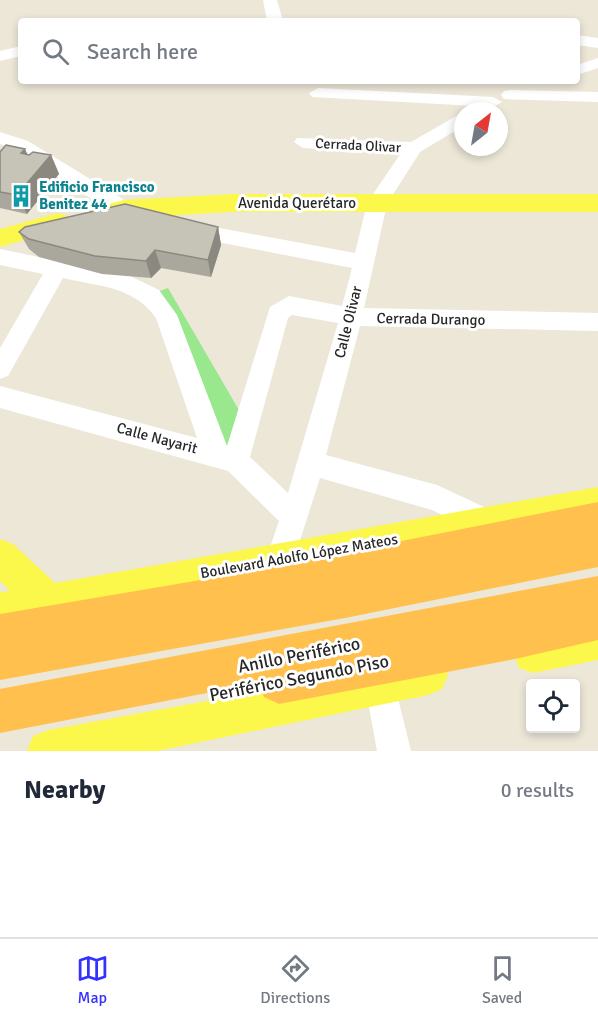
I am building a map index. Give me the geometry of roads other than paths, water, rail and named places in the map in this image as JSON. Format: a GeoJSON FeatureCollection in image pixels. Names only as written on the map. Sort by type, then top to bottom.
{"type":"FeatureCollection","features":[{"type":"Feature","properties":{"kind":"highway"},"geometry":{"type":"LineString","coordinates":[[0,635],[230,595],[598,521]]}},
{"type":"Feature","properties":{"kind":"highway"},"geometry":{"type":"LineString","coordinates":[[345,598],[408,537]]}},
{"type":"Feature","properties":{"kind":"highway"},"geometry":{"type":"LineString","coordinates":[[0,659],[345,598],[598,548]]}},
{"type":"Feature","properties":{"kind":"highway","name":"Anillo Periférico"},"geometry":{"type":"LineString","coordinates":[[0,711],[598,596]]}},
{"type":"Feature","properties":{"kind":"highway","name":"Periférico Segundo Piso"},"geometry":{"type":"LineString","coordinates":[[0,734],[503,640],[598,619]]}},
{"type":"Feature","properties":{"kind":"main road","name":"Avenida Querétaro"},"geometry":{"type":"LineString","coordinates":[[0,238],[43,225],[124,209],[232,203],[598,203]]}},
{"type":"Feature","properties":{"kind":"main road","name":"Boulevard Adolfo López Mateos"},"geometry":{"type":"LineString","coordinates":[[0,611],[598,503]]}},
{"type":"Feature","properties":{"kind":"main road"},"geometry":{"type":"LineString","coordinates":[[0,557],[48,601]]}},
{"type":"Feature","properties":{"kind":"main road"},"geometry":{"type":"LineString","coordinates":[[48,751],[245,714],[598,641]]}},
{"type":"Feature","properties":{"kind":"street"},"geometry":{"type":"LineString","coordinates":[[270,0],[273,18]]}},
{"type":"Feature","properties":{"kind":"street"},"geometry":{"type":"LineString","coordinates":[[580,32],[598,32]]}},
{"type":"Feature","properties":{"kind":"street"},"geometry":{"type":"LineString","coordinates":[[580,40],[598,43]]}},
{"type":"Feature","properties":{"kind":"street"},"geometry":{"type":"LineString","coordinates":[[0,56],[18,52]]}},
{"type":"Feature","properties":{"kind":"street"},"geometry":{"type":"LineString","coordinates":[[580,69],[598,63]]}},
{"type":"Feature","properties":{"kind":"street"},"geometry":{"type":"LineString","coordinates":[[318,93],[493,102],[540,84]]}},
{"type":"Feature","properties":{"kind":"street"},"geometry":{"type":"LineString","coordinates":[[510,95],[598,97]]}},
{"type":"Feature","properties":{"kind":"street","name":"Calle Olivar"},"geometry":{"type":"LineString","coordinates":[[280,559],[311,463],[351,317],[377,203],[414,148],[454,124]]}},
{"type":"Feature","properties":{"kind":"street"},"geometry":{"type":"LineString","coordinates":[[0,138],[21,145],[124,209],[208,234],[363,262]]}},
{"type":"Feature","properties":{"kind":"street","name":"Cerrada Olivar"},"geometry":{"type":"LineString","coordinates":[[303,142],[414,148]]}},
{"type":"Feature","properties":{"kind":"street"},"geometry":{"type":"LineString","coordinates":[[0,257],[130,284],[143,289],[156,299],[166,315],[225,457]]}},
{"type":"Feature","properties":{"kind":"street"},"geometry":{"type":"LineString","coordinates":[[0,369],[58,268]]}},
{"type":"Feature","properties":{"kind":"street","name":"Cerrada Durango"},"geometry":{"type":"LineString","coordinates":[[225,457],[278,313],[289,305],[351,317],[598,322]]}},
{"type":"Feature","properties":{"kind":"street","name":"Calle Nayarit"},"geometry":{"type":"LineString","coordinates":[[0,397],[225,457],[293,516]]}},
{"type":"Feature","properties":{"kind":"street"},"geometry":{"type":"LineString","coordinates":[[311,463],[437,498],[488,523]]}},
{"type":"Feature","properties":{"kind":"street"},"geometry":{"type":"LineString","coordinates":[[381,685],[394,751]]}},
{"type":"Feature","properties":{"kind":"place","name":"Edificio Francisco Benitez 44"},"geometry":{"type":"Point","coordinates":[21,196]}}]}
